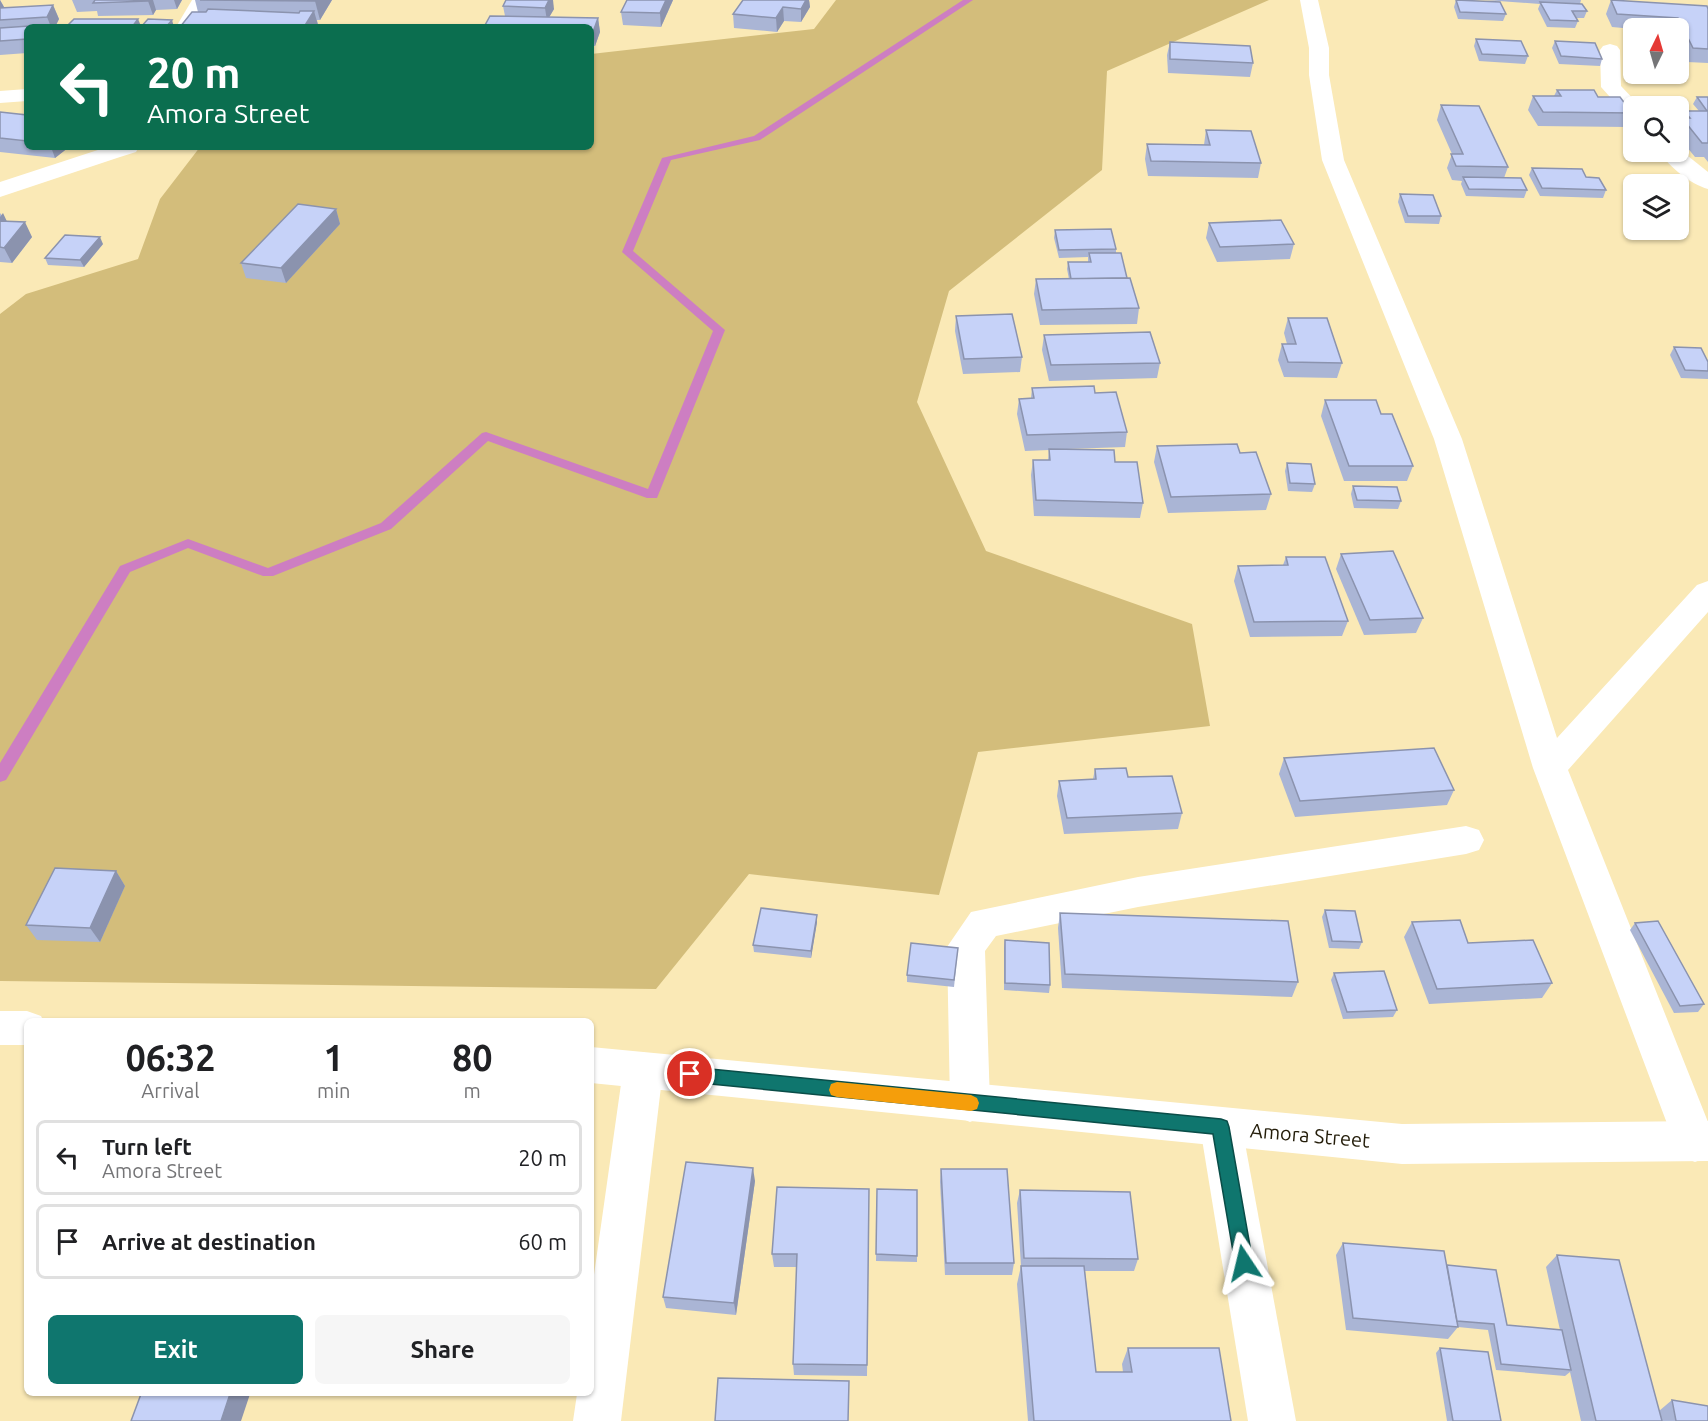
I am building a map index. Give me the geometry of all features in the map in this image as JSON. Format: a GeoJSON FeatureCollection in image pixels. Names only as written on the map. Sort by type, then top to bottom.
{"type":"FeatureCollection","features":[{"type":"Feature","properties":{"kind":"street"},"geometry":{"type":"LineString","coordinates":[[188,24],[201,0]]}},
{"type":"Feature","properties":{"kind":"street"},"geometry":{"type":"LineString","coordinates":[[1309,0],[1319,48],[1318,75],[1333,160],[1448,439],[1550,768],[1702,1142]]}},
{"type":"Feature","properties":{"kind":"street"},"geometry":{"type":"LineString","coordinates":[[1610,50],[1611,87],[1623,100]]}},
{"type":"Feature","properties":{"kind":"street"},"geometry":{"type":"LineString","coordinates":[[0,97],[24,95]]}},
{"type":"Feature","properties":{"kind":"street"},"geometry":{"type":"LineString","coordinates":[[0,190],[30,177],[120,150]]}},
{"type":"Feature","properties":{"kind":"street"},"geometry":{"type":"LineString","coordinates":[[1679,162],[1708,182]]}},
{"type":"Feature","properties":{"kind":"street"},"geometry":{"type":"LineString","coordinates":[[1550,768],[1708,592]]}},
{"type":"Feature","properties":{"kind":"street"},"geometry":{"type":"LineString","coordinates":[[970,1103],[966,947],[984,923],[1138,892],[1466,840]]}},
{"type":"Feature","properties":{"kind":"street"},"geometry":{"type":"LineString","coordinates":[[0,1028],[24,1028]]}},
{"type":"Feature","properties":{"kind":"street","name":"Amora Street"},"geometry":{"type":"LineString","coordinates":[[594,1065],[1402,1144],[1702,1142]]}},
{"type":"Feature","properties":{"kind":"street"},"geometry":{"type":"LineString","coordinates":[[597,1421],[643,1070]]}},
{"type":"Feature","properties":{"kind":"street"},"geometry":{"type":"LineString","coordinates":[[1221,1127],[1272,1421]]}},
{"type":"Feature","properties":{"kind":"shaded area"},"geometry":{"type":"Polygon","coordinates":[[[836,0],[1269,0],[1107,71],[1102,170],[949,291],[917,402],[986,551],[1192,624],[1210,726],[978,752],[939,895],[749,874],[656,989],[0,981],[0,314],[26,294],[138,259],[160,199],[198,150],[594,150],[594,54],[814,29],[836,0]]]}},
{"type":"Feature","properties":{"kind":"building"},"geometry":{"type":"Polygon","coordinates":[[[95,0],[149,0],[93,3],[95,0]]]}},
{"type":"Feature","properties":{"kind":"building"},"geometry":{"type":"Polygon","coordinates":[[[200,0],[315,0],[315,1],[200,0]]]}},
{"type":"Feature","properties":{"kind":"building"},"geometry":{"type":"Polygon","coordinates":[[[506,0],[549,0],[545,8],[503,6],[506,0]]]}},
{"type":"Feature","properties":{"kind":"building"},"geometry":{"type":"Polygon","coordinates":[[[627,0],[666,0],[660,13],[621,12],[627,0]]]}},
{"type":"Feature","properties":{"kind":"building"},"geometry":{"type":"Polygon","coordinates":[[[743,0],[806,0],[801,9],[783,7],[776,18],[733,14],[743,0]]]}},
{"type":"Feature","properties":{"kind":"building"},"geometry":{"type":"Polygon","coordinates":[[[1456,0],[1500,2],[1506,14],[1460,12],[1456,0]]]}},
{"type":"Feature","properties":{"kind":"building"},"geometry":{"type":"Polygon","coordinates":[[[1611,0],[1707,6],[1708,49],[1693,48],[1689,40],[1689,18],[1617,14],[1611,0]]]}},
{"type":"Feature","properties":{"kind":"building"},"geometry":{"type":"Polygon","coordinates":[[[1540,2],[1582,4],[1587,11],[1572,11],[1578,21],[1550,20],[1540,2]]]}},
{"type":"Feature","properties":{"kind":"building"},"geometry":{"type":"Polygon","coordinates":[[[53,5],[47,17],[0,20],[0,8],[53,5]]]}},
{"type":"Feature","properties":{"kind":"building"},"geometry":{"type":"Polygon","coordinates":[[[208,9],[299,13],[300,11],[314,11],[306,24],[182,24],[192,12],[206,12],[208,9]]]}},
{"type":"Feature","properties":{"kind":"building"},"geometry":{"type":"Polygon","coordinates":[[[490,16],[598,18],[594,29],[594,24],[486,24],[490,16]]]}},
{"type":"Feature","properties":{"kind":"building"},"geometry":{"type":"Polygon","coordinates":[[[74,19],[138,19],[134,24],[69,24],[74,19]]]}},
{"type":"Feature","properties":{"kind":"building"},"geometry":{"type":"Polygon","coordinates":[[[148,19],[172,20],[169,24],[144,24],[148,19]]]}},
{"type":"Feature","properties":{"kind":"building"},"geometry":{"type":"Polygon","coordinates":[[[24,26],[24,39],[0,41],[0,28],[24,26]]]}},
{"type":"Feature","properties":{"kind":"building"},"geometry":{"type":"Polygon","coordinates":[[[1476,39],[1521,41],[1528,56],[1482,54],[1476,39]]]}},
{"type":"Feature","properties":{"kind":"building"},"geometry":{"type":"Polygon","coordinates":[[[1555,41],[1595,43],[1602,59],[1561,56],[1555,41]]]}},
{"type":"Feature","properties":{"kind":"building"},"geometry":{"type":"Polygon","coordinates":[[[1170,42],[1250,46],[1253,63],[1170,59],[1170,42]]]}},
{"type":"Feature","properties":{"kind":"building"},"geometry":{"type":"Polygon","coordinates":[[[1557,90],[1594,90],[1598,97],[1620,97],[1623,101],[1623,113],[1543,112],[1533,96],[1561,96],[1557,90]]]}},
{"type":"Feature","properties":{"kind":"building"},"geometry":{"type":"Polygon","coordinates":[[[1697,97],[1708,97],[1708,111],[1707,111],[1697,97]]]}},
{"type":"Feature","properties":{"kind":"building"},"geometry":{"type":"Polygon","coordinates":[[[1441,105],[1479,106],[1508,167],[1456,166],[1451,154],[1463,154],[1441,105]]]}},
{"type":"Feature","properties":{"kind":"building"},"geometry":{"type":"Polygon","coordinates":[[[1689,111],[1708,111],[1708,143],[1702,143],[1689,127],[1689,111]]]}},
{"type":"Feature","properties":{"kind":"building"},"geometry":{"type":"Polygon","coordinates":[[[0,112],[24,115],[24,141],[0,138],[0,112]]]}},
{"type":"Feature","properties":{"kind":"building"},"geometry":{"type":"Polygon","coordinates":[[[1206,130],[1251,131],[1261,163],[1151,161],[1147,144],[1210,145],[1206,130]]]}},
{"type":"Feature","properties":{"kind":"building"},"geometry":{"type":"Polygon","coordinates":[[[1532,168],[1582,169],[1586,177],[1599,178],[1606,190],[1542,188],[1532,168]]]}},
{"type":"Feature","properties":{"kind":"building"},"geometry":{"type":"Polygon","coordinates":[[[1463,177],[1521,178],[1527,190],[1469,189],[1463,177]]]}},
{"type":"Feature","properties":{"kind":"building"},"geometry":{"type":"Polygon","coordinates":[[[1400,194],[1433,195],[1441,216],[1408,216],[1400,194]]]}},
{"type":"Feature","properties":{"kind":"building"},"geometry":{"type":"Polygon","coordinates":[[[298,204],[336,209],[281,268],[241,263],[298,204]]]}},
{"type":"Feature","properties":{"kind":"building"},"geometry":{"type":"Polygon","coordinates":[[[1281,220],[1294,244],[1220,247],[1209,223],[1281,220]]]}},
{"type":"Feature","properties":{"kind":"building"},"geometry":{"type":"Polygon","coordinates":[[[0,221],[25,222],[4,248],[0,247],[0,221]]]}},
{"type":"Feature","properties":{"kind":"building"},"geometry":{"type":"Polygon","coordinates":[[[1111,229],[1116,249],[1059,250],[1055,230],[1111,229]]]}},
{"type":"Feature","properties":{"kind":"building"},"geometry":{"type":"Polygon","coordinates":[[[65,235],[100,237],[80,260],[45,258],[65,235]]]}},
{"type":"Feature","properties":{"kind":"building"},"geometry":{"type":"Polygon","coordinates":[[[1089,253],[1121,253],[1127,278],[1071,279],[1068,262],[1091,262],[1089,253]]]}},
{"type":"Feature","properties":{"kind":"building"},"geometry":{"type":"Polygon","coordinates":[[[1130,278],[1139,308],[1042,310],[1036,279],[1130,278]]]}},
{"type":"Feature","properties":{"kind":"building"},"geometry":{"type":"Polygon","coordinates":[[[1012,314],[1022,357],[964,359],[956,316],[1012,314]]]}},
{"type":"Feature","properties":{"kind":"building"},"geometry":{"type":"Polygon","coordinates":[[[1288,318],[1327,318],[1342,363],[1288,362],[1282,344],[1296,344],[1288,318]]]}},
{"type":"Feature","properties":{"kind":"building"},"geometry":{"type":"Polygon","coordinates":[[[1150,332],[1160,363],[1051,365],[1044,335],[1150,332]]]}},
{"type":"Feature","properties":{"kind":"building"},"geometry":{"type":"Polygon","coordinates":[[[1674,347],[1701,348],[1708,362],[1708,371],[1685,370],[1674,347]]]}},
{"type":"Feature","properties":{"kind":"building"},"geometry":{"type":"Polygon","coordinates":[[[1094,386],[1095,393],[1116,392],[1127,432],[1027,435],[1019,399],[1034,398],[1032,388],[1094,386]]]}},
{"type":"Feature","properties":{"kind":"building"},"geometry":{"type":"Polygon","coordinates":[[[1325,400],[1376,400],[1381,414],[1392,414],[1413,466],[1349,466],[1325,400]]]}},
{"type":"Feature","properties":{"kind":"building"},"geometry":{"type":"Polygon","coordinates":[[[1237,444],[1240,453],[1256,452],[1271,494],[1171,497],[1157,446],[1237,444]]]}},
{"type":"Feature","properties":{"kind":"building"},"geometry":{"type":"Polygon","coordinates":[[[1049,449],[1114,450],[1115,462],[1137,462],[1143,503],[1036,500],[1033,460],[1050,460],[1049,449]]]}},
{"type":"Feature","properties":{"kind":"building"},"geometry":{"type":"Polygon","coordinates":[[[1287,463],[1311,464],[1315,484],[1290,483],[1287,463]]]}},
{"type":"Feature","properties":{"kind":"building"},"geometry":{"type":"Polygon","coordinates":[[[1353,486],[1397,487],[1401,501],[1357,500],[1353,486]]]}},
{"type":"Feature","properties":{"kind":"building"},"geometry":{"type":"Polygon","coordinates":[[[1393,551],[1423,618],[1370,620],[1341,554],[1393,551]]]}},
{"type":"Feature","properties":{"kind":"building"},"geometry":{"type":"Polygon","coordinates":[[[1286,557],[1325,557],[1348,621],[1254,622],[1238,566],[1288,565],[1286,557]]]}},
{"type":"Feature","properties":{"kind":"building"},"geometry":{"type":"Polygon","coordinates":[[[1434,748],[1454,790],[1300,801],[1284,758],[1434,748]]]}},
{"type":"Feature","properties":{"kind":"building"},"geometry":{"type":"Polygon","coordinates":[[[1126,768],[1128,777],[1172,776],[1182,813],[1067,818],[1059,781],[1096,779],[1095,769],[1126,768]]]}},
{"type":"Feature","properties":{"kind":"building"},"geometry":{"type":"Polygon","coordinates":[[[55,868],[116,871],[90,928],[26,925],[55,868]]]}},
{"type":"Feature","properties":{"kind":"building"},"geometry":{"type":"Polygon","coordinates":[[[761,908],[817,915],[811,951],[753,945],[761,908]]]}},
{"type":"Feature","properties":{"kind":"building"},"geometry":{"type":"Polygon","coordinates":[[[1325,910],[1355,911],[1362,942],[1332,941],[1325,910]]]}},
{"type":"Feature","properties":{"kind":"building"},"geometry":{"type":"Polygon","coordinates":[[[1060,913],[1288,921],[1298,982],[1065,974],[1060,913]]]}},
{"type":"Feature","properties":{"kind":"building"},"geometry":{"type":"Polygon","coordinates":[[[1460,920],[1468,943],[1533,940],[1552,983],[1437,989],[1412,922],[1460,920]]]}},
{"type":"Feature","properties":{"kind":"building"},"geometry":{"type":"Polygon","coordinates":[[[1658,921],[1704,1004],[1680,1006],[1635,923],[1658,921]]]}},
{"type":"Feature","properties":{"kind":"building"},"geometry":{"type":"Polygon","coordinates":[[[1005,940],[1049,943],[1050,985],[1005,983],[1005,940]]]}},
{"type":"Feature","properties":{"kind":"building"},"geometry":{"type":"Polygon","coordinates":[[[911,943],[958,948],[954,980],[907,975],[911,943]]]}},
{"type":"Feature","properties":{"kind":"building"},"geometry":{"type":"Polygon","coordinates":[[[1384,971],[1397,1010],[1347,1012],[1334,973],[1384,971]]]}},
{"type":"Feature","properties":{"kind":"building"},"geometry":{"type":"Polygon","coordinates":[[[686,1162],[753,1168],[734,1303],[663,1297],[686,1162]]]}},
{"type":"Feature","properties":{"kind":"building"},"geometry":{"type":"Polygon","coordinates":[[[941,1169],[1007,1169],[1014,1263],[946,1263],[941,1169]]]}},
{"type":"Feature","properties":{"kind":"building"},"geometry":{"type":"Polygon","coordinates":[[[777,1187],[869,1189],[867,1365],[793,1364],[797,1254],[772,1254],[777,1187]]]}},
{"type":"Feature","properties":{"kind":"building"},"geometry":{"type":"Polygon","coordinates":[[[877,1189],[917,1190],[917,1256],[876,1254],[877,1189]]]}},
{"type":"Feature","properties":{"kind":"building"},"geometry":{"type":"Polygon","coordinates":[[[1020,1190],[1130,1192],[1138,1259],[1024,1258],[1020,1190]]]}},
{"type":"Feature","properties":{"kind":"building"},"geometry":{"type":"Polygon","coordinates":[[[1343,1243],[1444,1251],[1458,1327],[1353,1318],[1343,1243]]]}},
{"type":"Feature","properties":{"kind":"building"},"geometry":{"type":"Polygon","coordinates":[[[1557,1255],[1619,1260],[1662,1421],[1596,1421],[1557,1255]]]}},
{"type":"Feature","properties":{"kind":"building"},"geometry":{"type":"Polygon","coordinates":[[[1447,1265],[1496,1270],[1507,1325],[1562,1330],[1571,1370],[1501,1364],[1494,1324],[1457,1321],[1447,1265]]]}},
{"type":"Feature","properties":{"kind":"building"},"geometry":{"type":"Polygon","coordinates":[[[1021,1266],[1084,1266],[1096,1372],[1132,1372],[1128,1348],[1219,1348],[1231,1421],[1034,1421],[1021,1266]]]}},
{"type":"Feature","properties":{"kind":"building"},"geometry":{"type":"Polygon","coordinates":[[[1440,1348],[1488,1352],[1501,1421],[1453,1421],[1440,1348]]]}},
{"type":"Feature","properties":{"kind":"building"},"geometry":{"type":"Polygon","coordinates":[[[718,1378],[849,1381],[848,1421],[715,1421],[718,1378]]]}},
{"type":"Feature","properties":{"kind":"building"},"geometry":{"type":"Polygon","coordinates":[[[140,1396],[229,1396],[221,1421],[131,1421],[140,1396]]]}},
{"type":"Feature","properties":{"kind":"building"},"geometry":{"type":"Polygon","coordinates":[[[1672,1400],[1708,1406],[1708,1421],[1676,1421],[1672,1400]]]}},
{"type":"Feature","properties":{"kind":"waterway"},"geometry":{"type":"LineString","coordinates":[[0,776],[125,569],[188,543],[268,573],[386,526],[486,436],[652,495],[719,330],[627,252],[667,158],[757,138],[969,0]]}},
{"type":"Feature","properties":{"kind":"slow traffic"},"geometry":{"type":"LineString","coordinates":[[837,1090],[971,1103]]}},
{"type":"Feature","properties":{"kind":"route"},"geometry":{"type":"LineString","coordinates":[[690,1074],[1221,1127],[1244,1263]]}}]}
